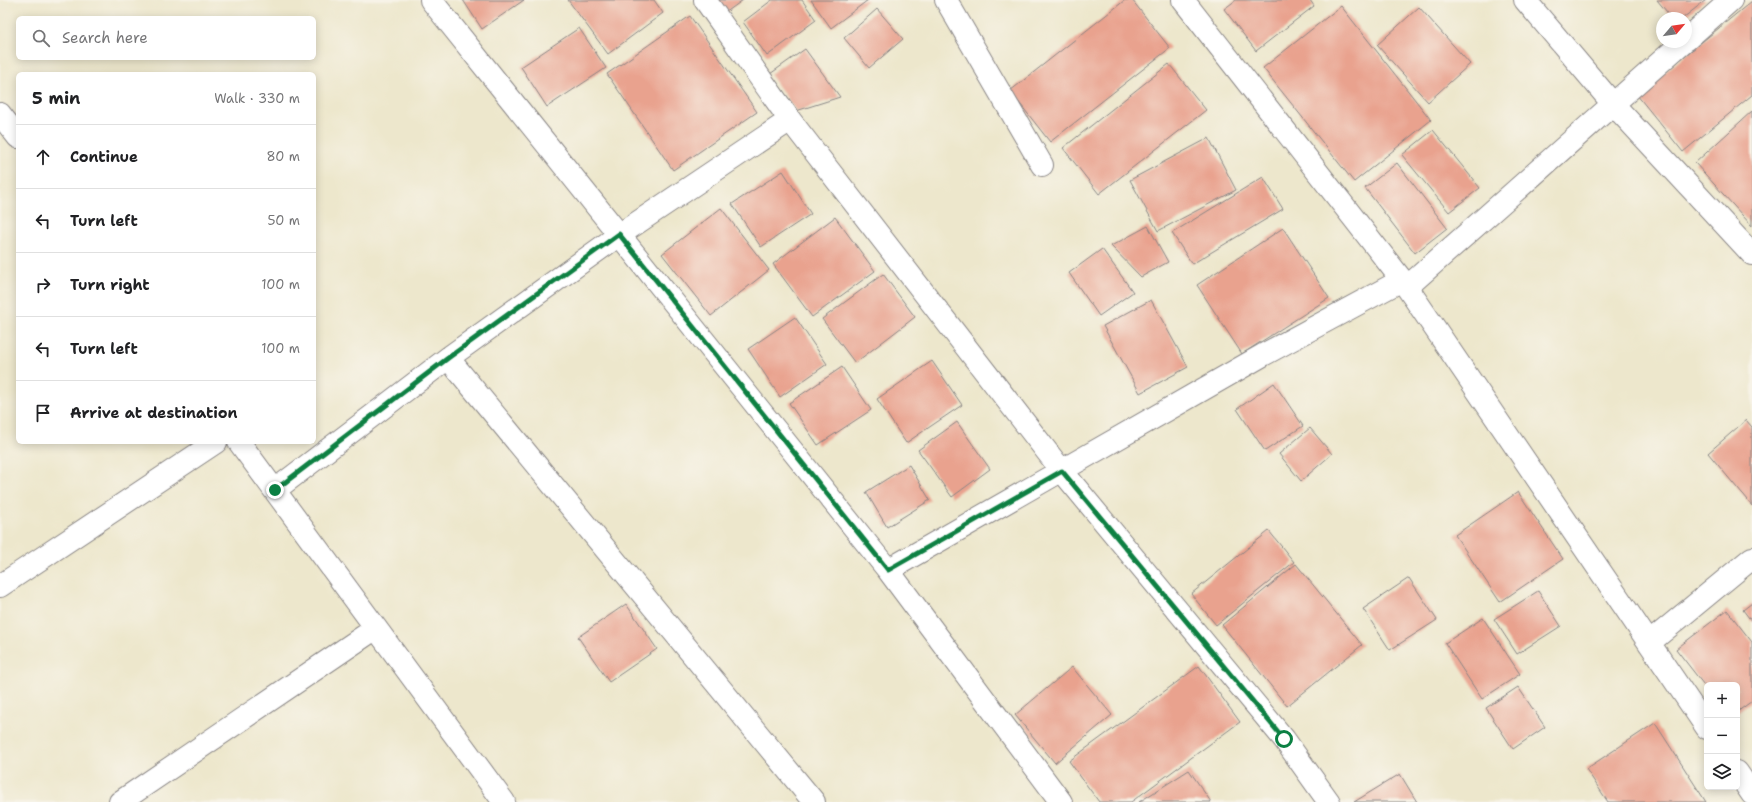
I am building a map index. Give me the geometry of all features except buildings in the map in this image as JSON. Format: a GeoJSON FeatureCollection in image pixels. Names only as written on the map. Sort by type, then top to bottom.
{"type":"FeatureCollection","features":[{"type":"Feature","properties":{"kind":"street"},"geometry":{"type":"LineString","coordinates":[[431,0],[888,570],[1055,800]]}},
{"type":"Feature","properties":{"kind":"street"},"geometry":{"type":"LineString","coordinates":[[705,0],[790,120],[1062,471],[1284,739],[1329,802]]}},
{"type":"Feature","properties":{"kind":"street"},"geometry":{"type":"LineString","coordinates":[[946,0],[1042,165]]}},
{"type":"Feature","properties":{"kind":"street"},"geometry":{"type":"LineString","coordinates":[[1183,0],[1404,283],[1704,724]]}},
{"type":"Feature","properties":{"kind":"street"},"geometry":{"type":"LineString","coordinates":[[1526,0],[1613,104],[1752,254]]}},
{"type":"Feature","properties":{"kind":"street"},"geometry":{"type":"LineString","coordinates":[[1692,35],[1731,0]]}},
{"type":"Feature","properties":{"kind":"street"},"geometry":{"type":"LineString","coordinates":[[888,570],[1263,355],[1404,283],[1676,48]]}},
{"type":"Feature","properties":{"kind":"street"},"geometry":{"type":"LineString","coordinates":[[0,114],[16,134]]}},
{"type":"Feature","properties":{"kind":"street"},"geometry":{"type":"LineString","coordinates":[[275,490],[448,358],[619,234],[790,120]]}},
{"type":"Feature","properties":{"kind":"street"},"geometry":{"type":"LineString","coordinates":[[448,358],[814,802]]}},
{"type":"Feature","properties":{"kind":"street"},"geometry":{"type":"LineString","coordinates":[[0,586],[213,444]]}},
{"type":"Feature","properties":{"kind":"street"},"geometry":{"type":"LineString","coordinates":[[240,444],[504,802]]}},
{"type":"Feature","properties":{"kind":"street"},"geometry":{"type":"LineString","coordinates":[[1649,643],[1752,558]]}},
{"type":"Feature","properties":{"kind":"street"},"geometry":{"type":"LineString","coordinates":[[120,802],[376,628]]}},
{"type":"Feature","properties":{"kind":"street"},"geometry":{"type":"LineString","coordinates":[[1740,776],[1752,794]]}},
{"type":"Feature","properties":{"kind":"route"},"geometry":{"type":"LineString","coordinates":[[275,490],[448,358],[619,234],[888,570],[1062,471],[1284,739]]}}]}
